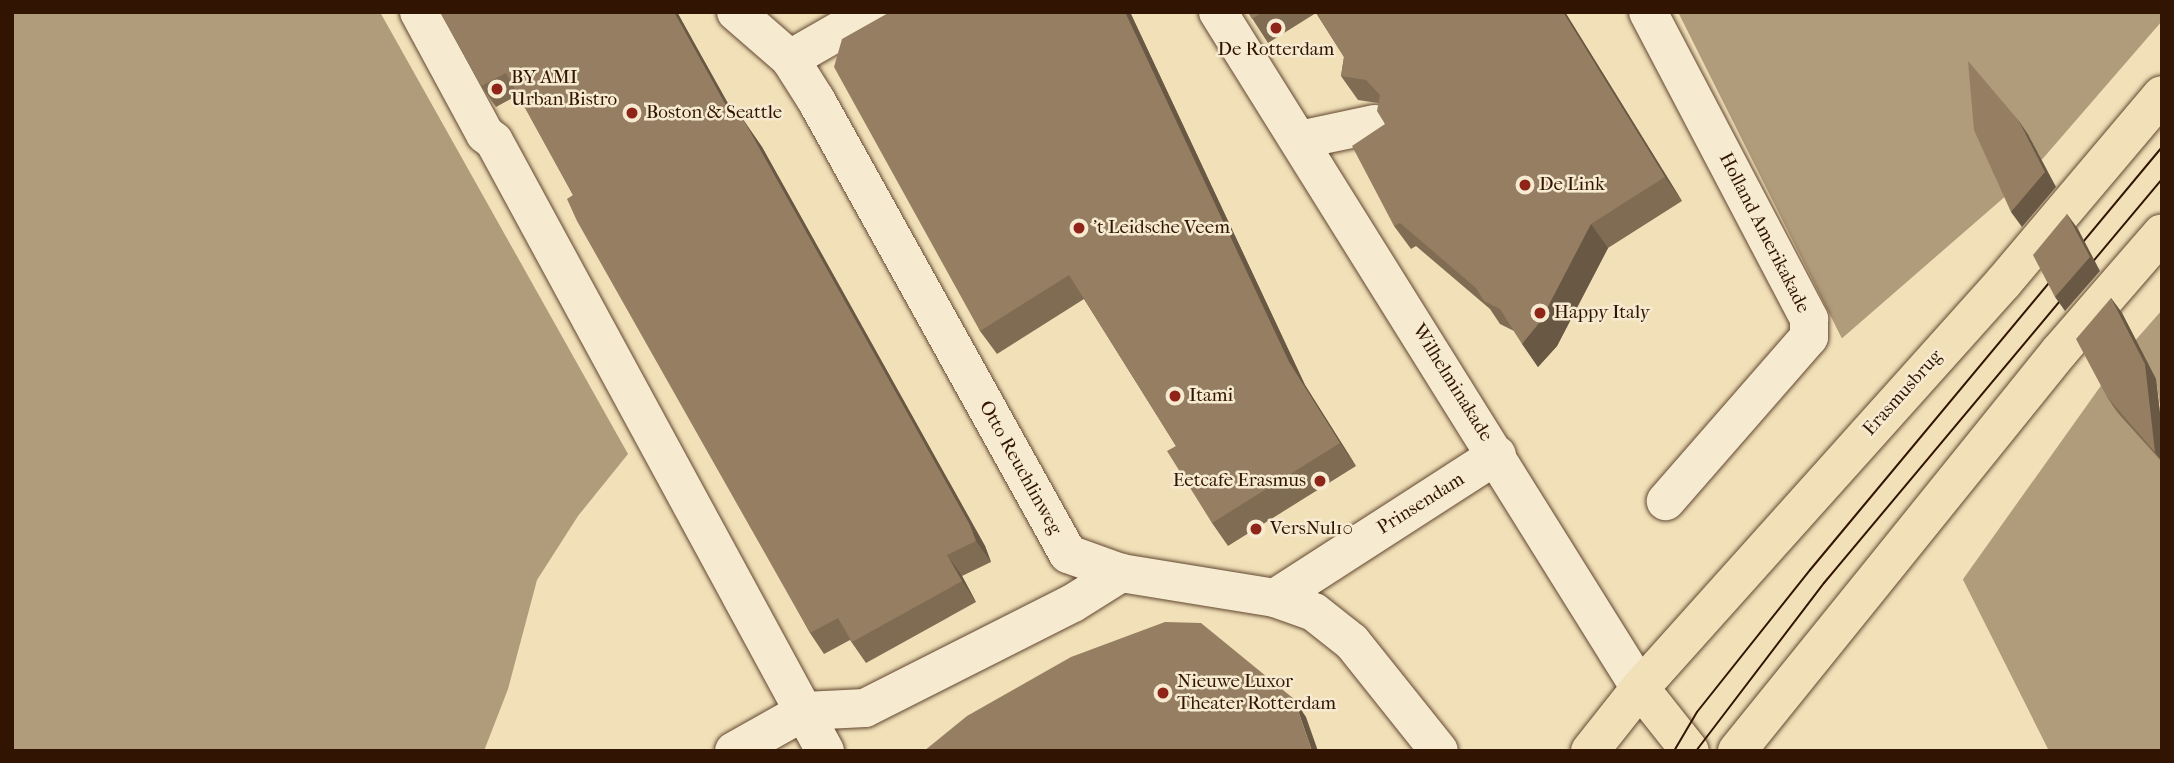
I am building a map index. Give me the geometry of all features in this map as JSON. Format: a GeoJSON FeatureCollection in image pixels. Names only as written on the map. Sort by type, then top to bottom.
{"type":"FeatureCollection","features":[{"type":"Feature","properties":{"kind":"main road","name":"Erasmusbrug"},"geometry":{"type":"LineString","coordinates":[[1590,751],[1640,688],[2003,283],[2162,95]]}},
{"type":"Feature","properties":{"kind":"main road"},"geometry":{"type":"LineString","coordinates":[[1737,751],[2059,352],[2162,233]]}},
{"type":"Feature","properties":{"kind":"main road","name":"Wilhelminakade"},"geometry":{"type":"LineString","coordinates":[[1640,688],[1690,751]]}},
{"type":"Feature","properties":{"kind":"street"},"geometry":{"type":"LineString","coordinates":[[419,12],[485,134],[495,141],[825,751]]}},
{"type":"Feature","properties":{"kind":"street","name":"Otto Reuchlinweg"},"geometry":{"type":"LineString","coordinates":[[736,12],[790,59],[1068,554],[1121,573],[1275,598],[1314,612],[1352,642],[1439,751]]}},
{"type":"Feature","properties":{"kind":"street"},"geometry":{"type":"LineString","coordinates":[[790,59],[872,12]]}},
{"type":"Feature","properties":{"kind":"street","name":"Wilhelminakade"},"geometry":{"type":"LineString","coordinates":[[1217,12],[1497,455],[1640,688]]}},
{"type":"Feature","properties":{"kind":"street","name":"Holland Amerikakade"},"geometry":{"type":"LineString","coordinates":[[1648,12],[1809,319],[1809,337],[1666,501]]}},
{"type":"Feature","properties":{"kind":"street"},"geometry":{"type":"LineString","coordinates":[[1299,140],[1375,124]]}},
{"type":"Feature","properties":{"kind":"street","name":"Prinsendam"},"geometry":{"type":"LineString","coordinates":[[1275,598],[1497,455]]}},
{"type":"Feature","properties":{"kind":"street"},"geometry":{"type":"LineString","coordinates":[[734,751],[805,710],[864,708],[1073,603],[1121,573]]}},
{"type":"Feature","properties":{"kind":"shaded area"},"geometry":{"type":"Polygon","coordinates":[[[12,12],[380,12],[628,454],[578,516],[537,580],[508,689],[484,751],[12,751],[12,12]]]}},
{"type":"Feature","properties":{"kind":"shaded area"},"geometry":{"type":"Polygon","coordinates":[[[1678,12],[2162,12],[2162,420],[2156,379],[2029,136],[1995,176],[2117,412],[2162,447],[2162,751],[2049,751],[1678,12]]]}},
{"type":"Feature","properties":{"kind":"pier"},"geometry":{"type":"Polygon","coordinates":[[[2162,21],[2162,310],[2133,343],[2039,163],[2162,21]]]}},
{"type":"Feature","properties":{"kind":"pier"},"geometry":{"type":"Polygon","coordinates":[[[2008,194],[2105,380],[1961,582],[1840,340],[2008,194]]]}},
{"type":"Feature","properties":{"kind":"building"},"geometry":{"type":"Polygon","coordinates":[[[440,12],[674,12],[728,109],[734,106],[747,126],[970,525],[976,541],[947,555],[962,581],[852,642],[838,618],[810,633],[577,221],[567,199],[573,195],[506,73],[481,86],[440,12]]]}},
{"type":"Feature","properties":{"kind":"building","name":"'t Leidsche Veem"},"geometry":{"type":"Polygon","coordinates":[[[890,12],[1125,12],[1289,362],[1340,443],[1212,523],[1167,451],[1176,446],[1069,275],[980,331],[834,67],[842,39],[890,12]]]}},
{"type":"Feature","properties":{"kind":"building"},"geometry":{"type":"Polygon","coordinates":[[[1248,12],[1263,12],[1252,19],[1248,12]]]}},
{"type":"Feature","properties":{"kind":"building","name":"De Link"},"geometry":{"type":"Polygon","coordinates":[[[1316,12],[1563,12],[1665,177],[1591,224],[1540,322],[1522,344],[1500,309],[1484,301],[1476,288],[1400,223],[1394,226],[1352,146],[1385,124],[1377,111],[1380,95],[1366,80],[1341,76],[1344,57],[1316,12]]]}},
{"type":"Feature","properties":{"kind":"building"},"geometry":{"type":"Polygon","coordinates":[[[1968,61],[2019,121],[2045,172],[2011,212],[1974,130],[1968,61]]]}},
{"type":"Feature","properties":{"kind":"building"},"geometry":{"type":"Polygon","coordinates":[[[2067,214],[2090,257],[2055,297],[2033,255],[2067,214]]]}},
{"type":"Feature","properties":{"kind":"building"},"geometry":{"type":"Polygon","coordinates":[[[2111,298],[2145,364],[2155,452],[2107,397],[2076,339],[2111,298]]]}},
{"type":"Feature","properties":{"kind":"building","name":"Nieuwe Luxor Theater Rotterdam"},"geometry":{"type":"Polygon","coordinates":[[[1165,622],[1201,623],[1294,699],[1312,751],[924,751],[967,716],[1071,657],[1165,622]]]}},
{"type":"Feature","properties":{"kind":"tram line"},"geometry":{"type":"LineString","coordinates":[[1674,751],[1697,712],[1810,570],[2162,147]]}},
{"type":"Feature","properties":{"kind":"tram line"},"geometry":{"type":"LineString","coordinates":[[1696,751],[1824,583],[2162,179]]}},
{"type":"Feature","properties":{"kind":"place","name":"De Rotterdam"},"geometry":{"type":"Point","coordinates":[1276,28]}},
{"type":"Feature","properties":{"kind":"place","name":"BY AMI Urban Bistro"},"geometry":{"type":"Point","coordinates":[497,89]}},
{"type":"Feature","properties":{"kind":"place","name":"Boston & Seattle"},"geometry":{"type":"Point","coordinates":[632,113]}},
{"type":"Feature","properties":{"kind":"place","name":"De Link"},"geometry":{"type":"Point","coordinates":[1525,185]}},
{"type":"Feature","properties":{"kind":"place","name":"'t Leidsche Veem"},"geometry":{"type":"Point","coordinates":[1079,228]}},
{"type":"Feature","properties":{"kind":"place","name":"Happy Italy"},"geometry":{"type":"Point","coordinates":[1540,313]}},
{"type":"Feature","properties":{"kind":"place","name":"Itami"},"geometry":{"type":"Point","coordinates":[1175,396]}},
{"type":"Feature","properties":{"kind":"place","name":"Eetcafe Erasmus"},"geometry":{"type":"Point","coordinates":[1320,481]}},
{"type":"Feature","properties":{"kind":"place","name":"VersNul10"},"geometry":{"type":"Point","coordinates":[1256,529]}},
{"type":"Feature","properties":{"kind":"place","name":"Nieuwe Luxor Theater Rotterdam"},"geometry":{"type":"Point","coordinates":[1163,693]}}]}
